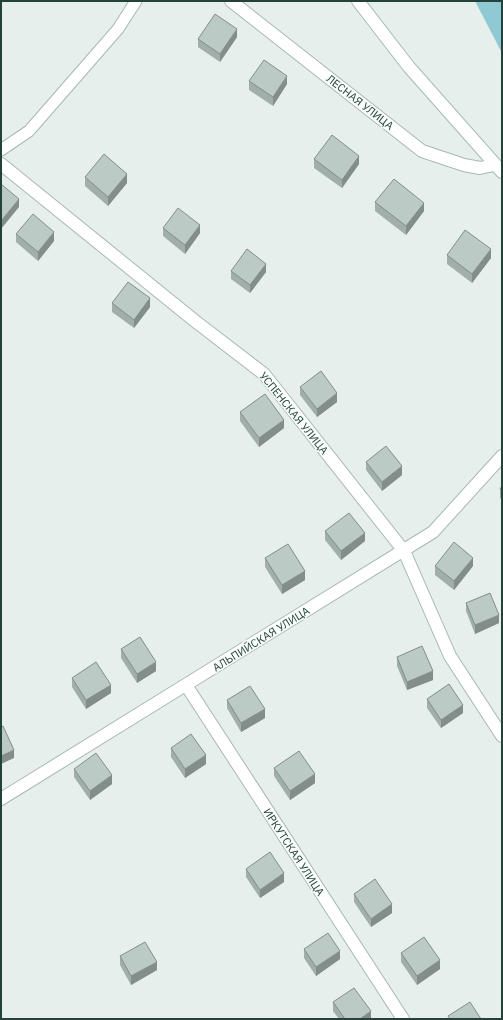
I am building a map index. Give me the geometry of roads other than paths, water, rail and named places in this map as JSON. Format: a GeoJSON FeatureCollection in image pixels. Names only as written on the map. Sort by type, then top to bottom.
{"type":"FeatureCollection","features":[{"type":"Feature","properties":{"kind":"street","name":"ЛЕСНАЯ УЛИЦА"},"geometry":{"type":"LineString","coordinates":[[231,1],[422,152],[464,165],[480,168],[498,168]]}},
{"type":"Feature","properties":{"kind":"street"},"geometry":{"type":"LineString","coordinates":[[358,1],[409,67],[498,168]]}},
{"type":"Feature","properties":{"kind":"street","name":"УСПЕНСКАЯ УЛИЦА"},"geometry":{"type":"LineString","coordinates":[[1,164],[195,321],[264,374],[404,551],[450,656],[502,736]]}},
{"type":"Feature","properties":{"kind":"street","name":"АЛЬПИЙСКАЯ УЛИЦА"},"geometry":{"type":"LineString","coordinates":[[1,799],[433,532],[502,456]]}},
{"type":"Feature","properties":{"kind":"street","name":"ИРКУТСКАЯ УЛИЦА"},"geometry":{"type":"LineString","coordinates":[[186,685],[403,1019]]}},
{"type":"Feature","properties":{"kind":"lane"},"geometry":{"type":"LineString","coordinates":[[1,150],[29,131],[118,29],[136,1]]}},
{"type":"Feature","properties":{"kind":"water"},"geometry":{"type":"Polygon","coordinates":[[[475,1],[502,1],[502,53],[475,1]]]}}]}
